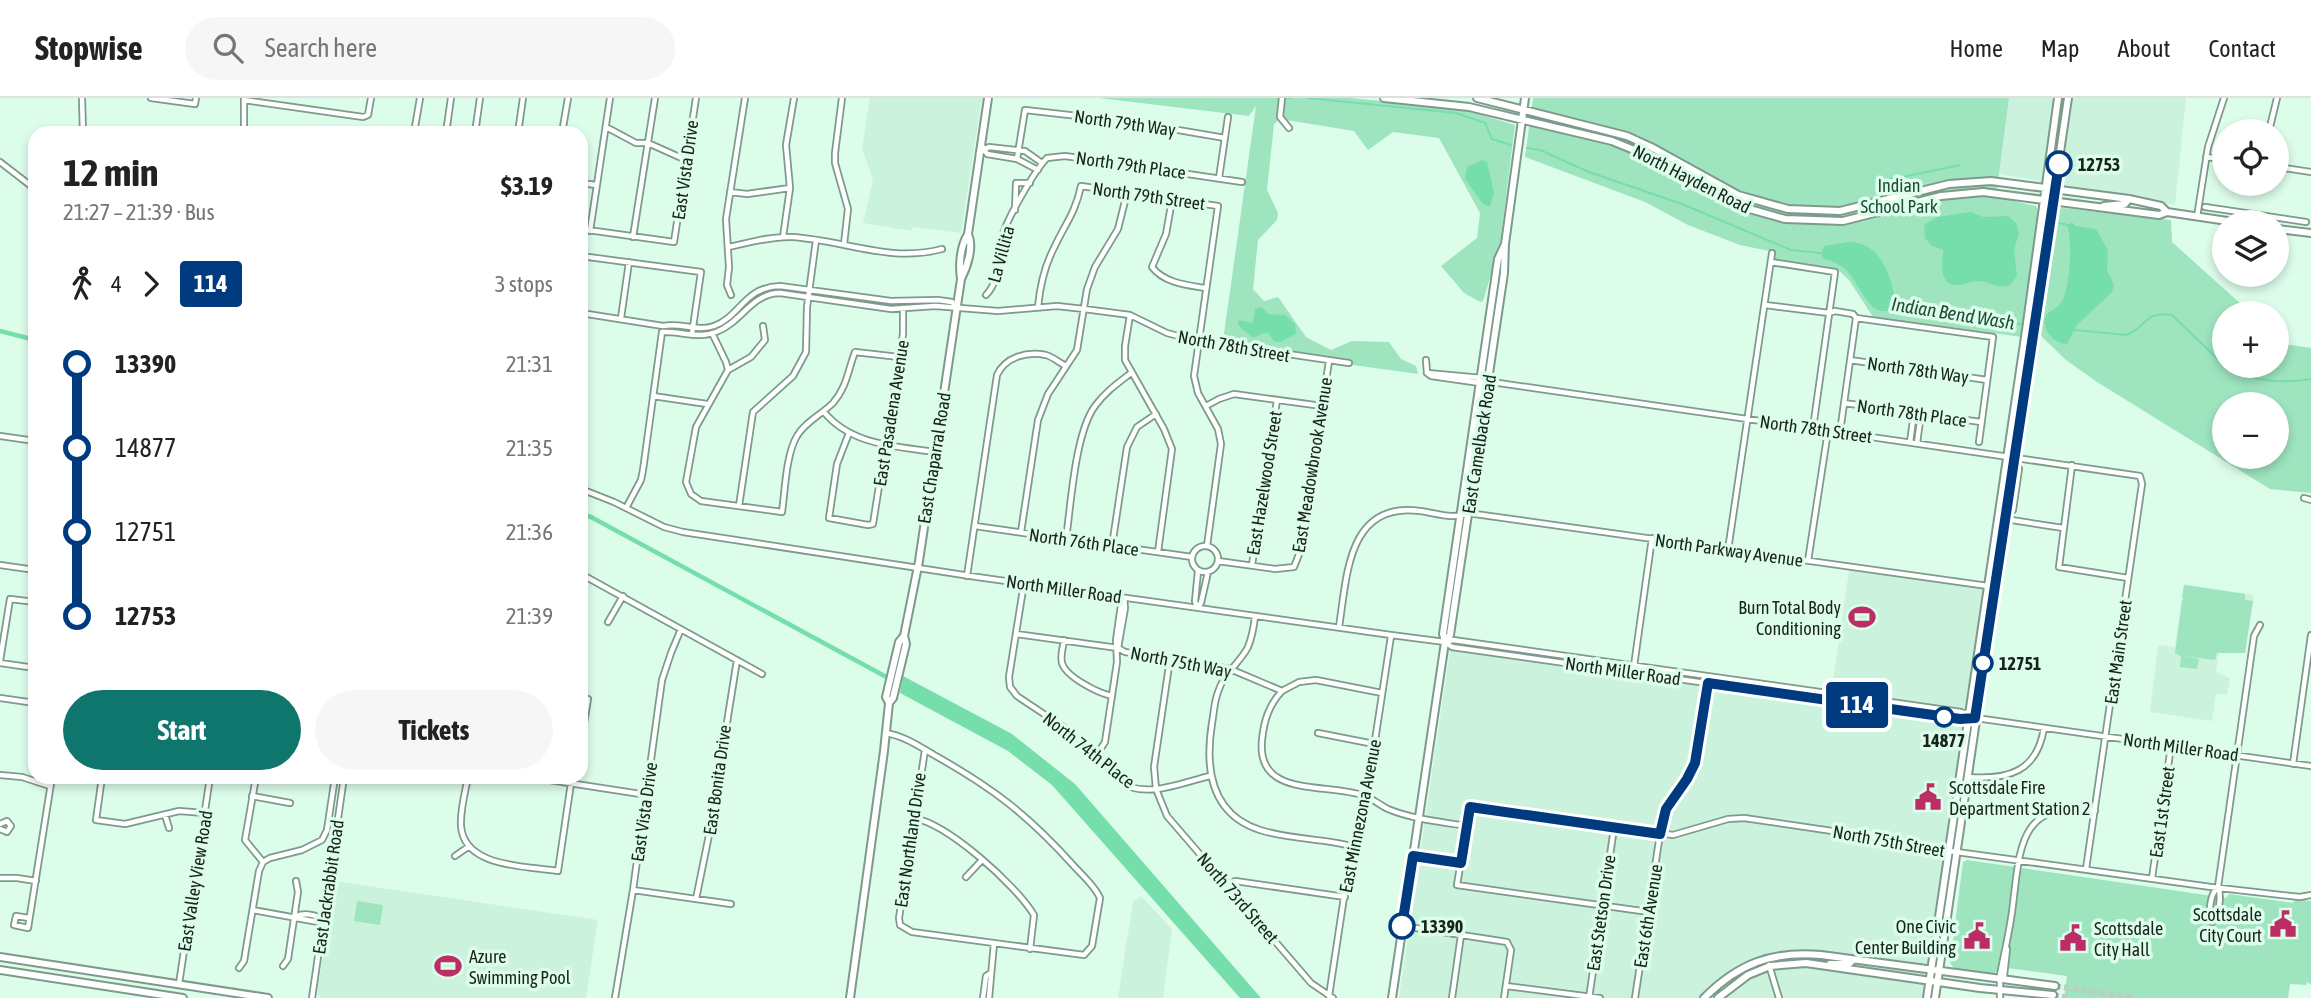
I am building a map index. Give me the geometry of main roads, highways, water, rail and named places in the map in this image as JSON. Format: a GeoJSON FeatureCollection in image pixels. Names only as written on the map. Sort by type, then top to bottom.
{"type":"FeatureCollection","features":[{"type":"Feature","properties":{"kind":"main road","name":"East Chaparral Road"},"geometry":{"type":"LineString","coordinates":[[850,998],[889,704],[899,642],[904,636],[917,568],[961,279],[961,259],[964,240],[968,234],[988,98]]}},
{"type":"Feature","properties":{"kind":"main road","name":"North Hayden Road"},"geometry":{"type":"LineString","coordinates":[[1384,98],[1459,105],[1629,147],[1739,206],[1785,219],[1843,222],[1955,194],[1999,193],[2159,215],[2167,212],[2212,219]]}},
{"type":"Feature","properties":{"kind":"main road","name":"North Hayden Road"},"geometry":{"type":"LineString","coordinates":[[1477,98],[1524,108],[1637,140],[1738,195],[1788,209],[1823,212],[1849,209],[1962,182],[1992,181],[2129,199],[2161,206],[2167,212]]}},
{"type":"Feature","properties":{"kind":"main road","name":"East Camelback Road"},"geometry":{"type":"LineString","coordinates":[[1392,998],[1445,642],[1450,635],[1464,515],[1486,381],[1498,259],[1505,244],[1525,98]]}},
{"type":"Feature","properties":{"kind":"main road"},"geometry":{"type":"LineString","coordinates":[[2033,311],[2041,214],[2058,98]]}},
{"type":"Feature","properties":{"kind":"main road"},"geometry":{"type":"LineString","coordinates":[[1927,998],[1936,971],[1991,587],[2033,311],[2052,216],[2068,98]]}},
{"type":"Feature","properties":{"kind":"main road"},"geometry":{"type":"LineString","coordinates":[[2095,207],[2125,204],[2129,199]]}},
{"type":"Feature","properties":{"kind":"main road"},"geometry":{"type":"LineString","coordinates":[[2289,231],[2311,233]]}},
{"type":"Feature","properties":{"kind":"main road"},"geometry":{"type":"LineString","coordinates":[[1991,587],[2005,519],[2011,506],[2014,482],[2011,456]]}},
{"type":"Feature","properties":{"kind":"main road"},"geometry":{"type":"LineString","coordinates":[[1954,852],[1967,776],[1972,717]]}},
{"type":"Feature","properties":{"kind":"main road"},"geometry":{"type":"LineString","coordinates":[[1704,998],[1731,975],[1767,958],[1805,954],[2055,986]]}},
{"type":"Feature","properties":{"kind":"main road"},"geometry":{"type":"LineString","coordinates":[[0,957],[268,998]]}},
{"type":"Feature","properties":{"kind":"main road"},"geometry":{"type":"LineString","coordinates":[[1825,966],[1831,963],[1849,964],[1853,960]]}},
{"type":"Feature","properties":{"kind":"main road"},"geometry":{"type":"LineString","coordinates":[[1718,998],[1748,975],[1770,966],[1806,963],[1934,981],[2000,994],[2053,995]]}},
{"type":"Feature","properties":{"kind":"main road"},"geometry":{"type":"LineString","coordinates":[[0,970],[183,998]]}},
{"type":"Feature","properties":{"kind":"main road"},"geometry":{"type":"LineString","coordinates":[[1934,981],[1936,998]]}},
{"type":"Feature","properties":{"kind":"waterway","name":"Indian Bend Wash"},"geometry":{"type":"LineString","coordinates":[[1282,98],[1290,98]]}},
{"type":"Feature","properties":{"kind":"waterway","name":"Indian Bend Wash"},"geometry":{"type":"LineString","coordinates":[[1308,98],[1456,113],[1485,123],[1492,139],[1511,145]]}},
{"type":"Feature","properties":{"kind":"waterway","name":"Indian Bend Wash"},"geometry":{"type":"LineString","coordinates":[[1527,148],[1540,150],[1589,172],[1682,204],[1791,250],[1821,253]]}},
{"type":"Feature","properties":{"kind":"waterway"},"geometry":{"type":"LineString","coordinates":[[1888,180],[1960,165]]}},
{"type":"Feature","properties":{"kind":"waterway"},"geometry":{"type":"LineString","coordinates":[[2059,223],[2068,225]]}},
{"type":"Feature","properties":{"kind":"waterway","name":"Indian Bend Wash"},"geometry":{"type":"LineString","coordinates":[[1897,303],[2033,325]]}},
{"type":"Feature","properties":{"kind":"waterway","name":"Indian Bend Wash"},"geometry":{"type":"LineString","coordinates":[[2075,330],[2126,335],[2151,317],[2172,315],[2212,353]]}},
{"type":"Feature","properties":{"kind":"waterway"},"geometry":{"type":"LineString","coordinates":[[0,331],[28,338]]}},
{"type":"Feature","properties":{"kind":"waterway","name":"Indian Bend Wash"},"geometry":{"type":"LineString","coordinates":[[2256,378],[2289,381],[2311,379]]}},
{"type":"Feature","properties":{"kind":"waterway"},"geometry":{"type":"LineString","coordinates":[[588,516],[892,680]]}},
{"type":"Feature","properties":{"kind":"tunnel"},"geometry":{"type":"LineString","coordinates":[[2055,986],[2135,998]]}},
{"type":"Feature","properties":{"kind":"tunnel"},"geometry":{"type":"LineString","coordinates":[[2053,995],[2071,998]]}},
{"type":"Feature","properties":{"kind":"place","name":"12753"},"geometry":{"type":"Point","coordinates":[2059,164]}},
{"type":"Feature","properties":{"kind":"place","name":"Burn Total Body Conditioning"},"geometry":{"type":"Point","coordinates":[1862,617]}},
{"type":"Feature","properties":{"kind":"place","name":"12751"},"geometry":{"type":"Point","coordinates":[1983,663]}},
{"type":"Feature","properties":{"kind":"place","name":"14877"},"geometry":{"type":"Point","coordinates":[1944,717]}},
{"type":"Feature","properties":{"kind":"place","name":"Scottsdale Fire Department Station 2"},"geometry":{"type":"Point","coordinates":[1928,797]}},
{"type":"Feature","properties":{"kind":"place","name":"Scottsdale City Court"},"geometry":{"type":"Point","coordinates":[2283,924]}},
{"type":"Feature","properties":{"kind":"place","name":"13390"},"geometry":{"type":"Point","coordinates":[1402,926]}},
{"type":"Feature","properties":{"kind":"place","name":"One Civic Center Building"},"geometry":{"type":"Point","coordinates":[1977,936]}},
{"type":"Feature","properties":{"kind":"place","name":"Scottsdale City Hall"},"geometry":{"type":"Point","coordinates":[2073,938]}},
{"type":"Feature","properties":{"kind":"place","name":"Azure Swimming Pool"},"geometry":{"type":"Point","coordinates":[448,966]}},
{"type":"Feature","properties":{"kind":"park label","name":"Indian School Park"},"geometry":{"type":"Point","coordinates":[1899,196]}}]}
